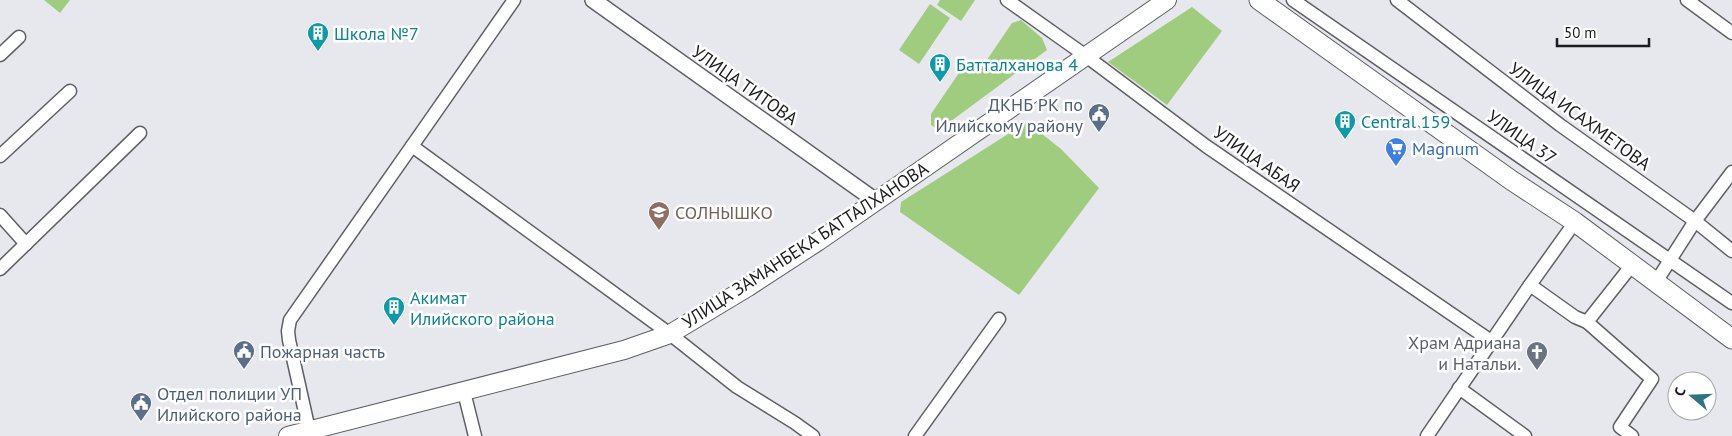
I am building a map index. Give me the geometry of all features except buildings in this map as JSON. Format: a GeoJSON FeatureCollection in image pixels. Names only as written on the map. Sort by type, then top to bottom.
{"type":"FeatureCollection","features":[{"type":"Feature","properties":{"kind":"main road","name":"УЛИЦА ЗАМАНБЕКА БАТТАЛХАНОВА"},"geometry":{"type":"LineString","coordinates":[[288,436],[624,350],[670,334],[748,287],[876,201],[1167,0]]}},
{"type":"Feature","properties":{"kind":"main road"},"geometry":{"type":"LineString","coordinates":[[1259,0],[1504,174],[1575,222],[1732,340]]}},
{"type":"Feature","properties":{"kind":"street"},"geometry":{"type":"LineString","coordinates":[[309,430],[289,340],[290,320],[514,0]]}},
{"type":"Feature","properties":{"kind":"street","name":"УЛИЦА ТИТОВА"},"geometry":{"type":"LineString","coordinates":[[592,0],[876,201]]}},
{"type":"Feature","properties":{"kind":"street","name":"УЛИЦА АБАЯ"},"geometry":{"type":"LineString","coordinates":[[1007,0],[1086,56],[1206,146],[1491,341]]}},
{"type":"Feature","properties":{"kind":"street","name":"УЛИЦА 37"},"geometry":{"type":"LineString","coordinates":[[1293,0],[1732,303]]}},
{"type":"Feature","properties":{"kind":"street","name":"УЛИЦА ИСАХМЕТОВА"},"geometry":{"type":"LineString","coordinates":[[1397,0],[1560,125],[1695,221],[1732,251]]}},
{"type":"Feature","properties":{"kind":"street"},"geometry":{"type":"LineString","coordinates":[[1687,0],[1732,33]]}},
{"type":"Feature","properties":{"kind":"street"},"geometry":{"type":"LineString","coordinates":[[0,55],[19,37]]}},
{"type":"Feature","properties":{"kind":"street"},"geometry":{"type":"LineString","coordinates":[[0,156],[70,91]]}},
{"type":"Feature","properties":{"kind":"street"},"geometry":{"type":"LineString","coordinates":[[0,269],[140,133]]}},
{"type":"Feature","properties":{"kind":"street"},"geometry":{"type":"LineString","coordinates":[[412,146],[670,334],[736,388],[795,423],[813,436]]}},
{"type":"Feature","properties":{"kind":"street"},"geometry":{"type":"LineString","coordinates":[[1656,282],[1695,221],[1732,172]]}},
{"type":"Feature","properties":{"kind":"street"},"geometry":{"type":"LineString","coordinates":[[0,215],[26,244]]}},
{"type":"Feature","properties":{"kind":"street"},"geometry":{"type":"LineString","coordinates":[[1427,436],[1575,222]]}},
{"type":"Feature","properties":{"kind":"street"},"geometry":{"type":"LineString","coordinates":[[1587,322],[1632,265]]}},
{"type":"Feature","properties":{"kind":"street"},"geometry":{"type":"LineString","coordinates":[[1530,285],[1575,316],[1587,322],[1652,380],[1617,432],[1632,436]]}},
{"type":"Feature","properties":{"kind":"street"},"geometry":{"type":"LineString","coordinates":[[915,436],[999,319]]}},
{"type":"Feature","properties":{"kind":"street"},"geometry":{"type":"LineString","coordinates":[[1459,388],[1526,436]]}},
{"type":"Feature","properties":{"kind":"street"},"geometry":{"type":"LineString","coordinates":[[464,392],[476,436]]}},
{"type":"Feature","properties":{"kind":"green space"},"geometry":{"type":"Polygon","coordinates":[[[44,0],[70,0],[60,13],[44,0]]]}},
{"type":"Feature","properties":{"kind":"green space"},"geometry":{"type":"Polygon","coordinates":[[[940,0],[975,0],[961,21],[937,5],[940,0]]]}},
{"type":"Feature","properties":{"kind":"green space"},"geometry":{"type":"Polygon","coordinates":[[[930,4],[950,18],[919,64],[899,50],[930,4]]]}},
{"type":"Feature","properties":{"kind":"green space"},"geometry":{"type":"Polygon","coordinates":[[[1192,7],[1222,31],[1167,105],[1108,62],[1192,7]]]}},
{"type":"Feature","properties":{"kind":"green space"},"geometry":{"type":"Polygon","coordinates":[[[1021,20],[1042,38],[1047,50],[939,130],[931,125],[931,114],[965,64],[978,73],[1012,23],[1021,20]]]}},
{"type":"Feature","properties":{"kind":"green space"},"geometry":{"type":"Polygon","coordinates":[[[1027,122],[1061,149],[1099,188],[1019,295],[900,212],[901,202],[1027,122]]]}},
{"type":"Feature","properties":{"kind":"place","name":"Школа №7"},"geometry":{"type":"Point","coordinates":[318,52]}},
{"type":"Feature","properties":{"kind":"place","name":"Батталханова 4"},"geometry":{"type":"Point","coordinates":[940,83]}},
{"type":"Feature","properties":{"kind":"place","name":"ДКНБ РК по Илийскому району"},"geometry":{"type":"Point","coordinates":[1099,133]}},
{"type":"Feature","properties":{"kind":"place","name":"Central 159"},"geometry":{"type":"Point","coordinates":[1345,140]}},
{"type":"Feature","properties":{"kind":"place","name":"Magnum"},"geometry":{"type":"Point","coordinates":[1396,167]}},
{"type":"Feature","properties":{"kind":"place","name":"СОЛНЫШКО"},"geometry":{"type":"Point","coordinates":[659,231]}},
{"type":"Feature","properties":{"kind":"place","name":"Акимат Илийского района"},"geometry":{"type":"Point","coordinates":[394,326]}},
{"type":"Feature","properties":{"kind":"place","name":"Пожарная часть"},"geometry":{"type":"Point","coordinates":[244,370]}},
{"type":"Feature","properties":{"kind":"place","name":"Храм Адриана и Натальи."},"geometry":{"type":"Point","coordinates":[1537,371]}},
{"type":"Feature","properties":{"kind":"place","name":"Отдел полиции УП Илийского района"},"geometry":{"type":"Point","coordinates":[141,422]}}]}
